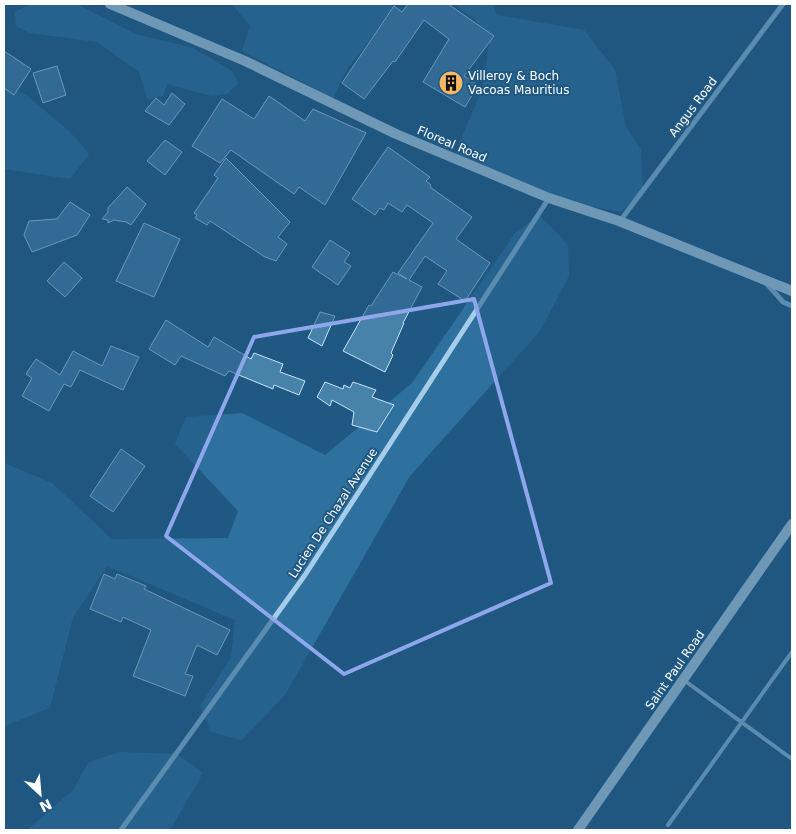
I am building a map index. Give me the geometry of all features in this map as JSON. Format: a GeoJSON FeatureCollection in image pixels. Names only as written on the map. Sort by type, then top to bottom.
{"type":"FeatureCollection","features":[{"type":"Feature","properties":{"kind":"main road","name":"Floreal Road"},"geometry":{"type":"LineString","coordinates":[[110,4],[245,62],[396,134],[549,198],[619,221],[792,291]]}},
{"type":"Feature","properties":{"kind":"main road","name":"Saint Paul Road"},"geometry":{"type":"LineString","coordinates":[[578,830],[792,524]]}},
{"type":"Feature","properties":{"kind":"street","name":"Angus Road"},"geometry":{"type":"LineString","coordinates":[[619,221],[783,4]]}},
{"type":"Feature","properties":{"kind":"street","name":"Lucien De Chazal Avenue"},"geometry":{"type":"LineString","coordinates":[[121,830],[305,575],[549,198]]}},
{"type":"Feature","properties":{"kind":"street"},"geometry":{"type":"LineString","coordinates":[[762,279],[783,302],[792,306]]}},
{"type":"Feature","properties":{"kind":"lane"},"geometry":{"type":"LineString","coordinates":[[668,825],[792,652]]}},
{"type":"Feature","properties":{"kind":"lane"},"geometry":{"type":"LineString","coordinates":[[683,679],[792,759]]}},
{"type":"Feature","properties":{"kind":"highlighted area"},"geometry":{"type":"Polygon","coordinates":[[[474,299],[551,583],[344,674],[166,536],[254,337],[474,299]]]}},
{"type":"Feature","properties":{"kind":"shaded area"},"geometry":{"type":"Polygon","coordinates":[[[31,4],[77,4],[135,34],[193,48],[232,71],[238,83],[227,94],[211,96],[167,84],[163,96],[148,100],[139,72],[97,42],[30,33],[16,26],[15,12],[31,4]]]}},
{"type":"Feature","properties":{"kind":"shaded area"},"geometry":{"type":"Polygon","coordinates":[[[232,4],[398,4],[347,69],[333,98],[242,51],[250,26],[232,4]]]}},
{"type":"Feature","properties":{"kind":"shaded area"},"geometry":{"type":"Polygon","coordinates":[[[453,4],[492,4],[497,15],[584,30],[615,70],[626,127],[641,150],[643,190],[621,212],[549,198],[455,153],[482,90],[489,44],[475,19],[453,4]]]}},
{"type":"Feature","properties":{"kind":"shaded area"},"geometry":{"type":"Polygon","coordinates":[[[4,87],[25,94],[70,132],[89,154],[70,179],[4,169],[4,87]]]}},
{"type":"Feature","properties":{"kind":"shaded area"},"geometry":{"type":"Polygon","coordinates":[[[539,215],[568,245],[569,276],[540,331],[410,476],[285,695],[242,740],[211,732],[200,706],[231,658],[235,620],[107,566],[73,617],[50,708],[4,726],[4,463],[52,483],[112,539],[228,538],[238,511],[175,444],[186,417],[242,413],[325,455],[412,383],[516,232],[539,215]]]}},
{"type":"Feature","properties":{"kind":"shaded area"},"geometry":{"type":"Polygon","coordinates":[[[119,752],[177,754],[203,773],[170,830],[27,830],[73,790],[89,762],[119,752]]]}},
{"type":"Feature","properties":{"kind":"building"},"geometry":{"type":"Polygon","coordinates":[[[408,4],[448,4],[494,36],[464,76],[478,85],[465,107],[423,82],[449,39],[424,20],[395,62],[393,61],[364,99],[342,83],[394,6],[402,12],[408,4]]]}},
{"type":"Feature","properties":{"kind":"building"},"geometry":{"type":"Polygon","coordinates":[[[4,51],[31,69],[14,95],[4,88],[4,51]]]}},
{"type":"Feature","properties":{"kind":"building"},"geometry":{"type":"Polygon","coordinates":[[[57,66],[66,95],[43,103],[33,73],[57,66]]]}},
{"type":"Feature","properties":{"kind":"building"},"geometry":{"type":"Polygon","coordinates":[[[172,93],[185,104],[169,125],[145,111],[156,98],[164,105],[172,93]]]}},
{"type":"Feature","properties":{"kind":"building"},"geometry":{"type":"Polygon","coordinates":[[[269,96],[305,121],[313,109],[366,133],[325,205],[299,187],[294,194],[231,150],[220,163],[192,146],[222,99],[254,119],[269,96]]]}},
{"type":"Feature","properties":{"kind":"building"},"geometry":{"type":"Polygon","coordinates":[[[165,140],[182,152],[165,175],[147,161],[165,140]]]}},
{"type":"Feature","properties":{"kind":"building"},"geometry":{"type":"Polygon","coordinates":[[[388,147],[430,177],[426,181],[431,185],[430,187],[472,217],[456,239],[490,263],[465,301],[438,284],[447,271],[425,256],[409,280],[422,287],[403,323],[391,353],[393,355],[385,372],[343,351],[369,305],[371,306],[393,272],[407,279],[398,273],[433,223],[407,205],[402,212],[388,203],[384,210],[380,208],[375,215],[352,199],[388,147]]]}},
{"type":"Feature","properties":{"kind":"building"},"geometry":{"type":"Polygon","coordinates":[[[226,158],[290,222],[278,237],[287,244],[276,261],[265,257],[210,221],[207,225],[195,218],[197,215],[194,213],[218,178],[214,175],[226,158]]]}},
{"type":"Feature","properties":{"kind":"building"},"geometry":{"type":"Polygon","coordinates":[[[127,187],[146,204],[131,225],[114,220],[108,223],[108,220],[102,219],[108,212],[108,208],[127,187]]]}},
{"type":"Feature","properties":{"kind":"building"},"geometry":{"type":"Polygon","coordinates":[[[70,202],[90,215],[77,235],[32,252],[24,235],[29,221],[57,219],[70,202]]]}},
{"type":"Feature","properties":{"kind":"building"},"geometry":{"type":"Polygon","coordinates":[[[144,223],[180,239],[154,297],[116,281],[144,223]]]}},
{"type":"Feature","properties":{"kind":"building"},"geometry":{"type":"Polygon","coordinates":[[[330,240],[350,253],[344,262],[351,266],[338,285],[312,267],[330,240]]]}},
{"type":"Feature","properties":{"kind":"building"},"geometry":{"type":"Polygon","coordinates":[[[64,262],[82,278],[65,297],[47,281],[64,262]]]}},
{"type":"Feature","properties":{"kind":"building"},"geometry":{"type":"Polygon","coordinates":[[[320,312],[335,316],[322,346],[308,338],[320,312]]]}},
{"type":"Feature","properties":{"kind":"building"},"geometry":{"type":"Polygon","coordinates":[[[166,320],[208,347],[214,337],[251,359],[254,353],[283,364],[280,372],[305,381],[299,395],[274,385],[273,389],[229,371],[225,376],[181,356],[175,365],[149,349],[166,320]]]}},
{"type":"Feature","properties":{"kind":"building"},"geometry":{"type":"Polygon","coordinates":[[[111,346],[139,357],[123,390],[80,370],[71,387],[64,384],[49,411],[22,396],[32,378],[26,374],[36,359],[60,375],[73,351],[102,366],[111,346]]]}},
{"type":"Feature","properties":{"kind":"building"},"geometry":{"type":"Polygon","coordinates":[[[325,382],[343,389],[344,385],[350,388],[353,382],[376,390],[372,397],[394,405],[377,432],[352,425],[354,412],[332,400],[330,406],[317,397],[325,382]]]}},
{"type":"Feature","properties":{"kind":"building"},"geometry":{"type":"Polygon","coordinates":[[[121,449],[145,466],[113,512],[90,496],[121,449]]]}},
{"type":"Feature","properties":{"kind":"building"},"geometry":{"type":"Polygon","coordinates":[[[104,574],[115,579],[117,574],[146,586],[144,589],[230,630],[217,655],[197,645],[185,674],[193,676],[185,696],[133,676],[151,630],[123,617],[121,622],[90,609],[104,574]]]}},
{"type":"Feature","properties":{"kind":"place","name":"Villeroy & Boch Vacoas Mauritius"},"geometry":{"type":"Point","coordinates":[451,83]}}]}
